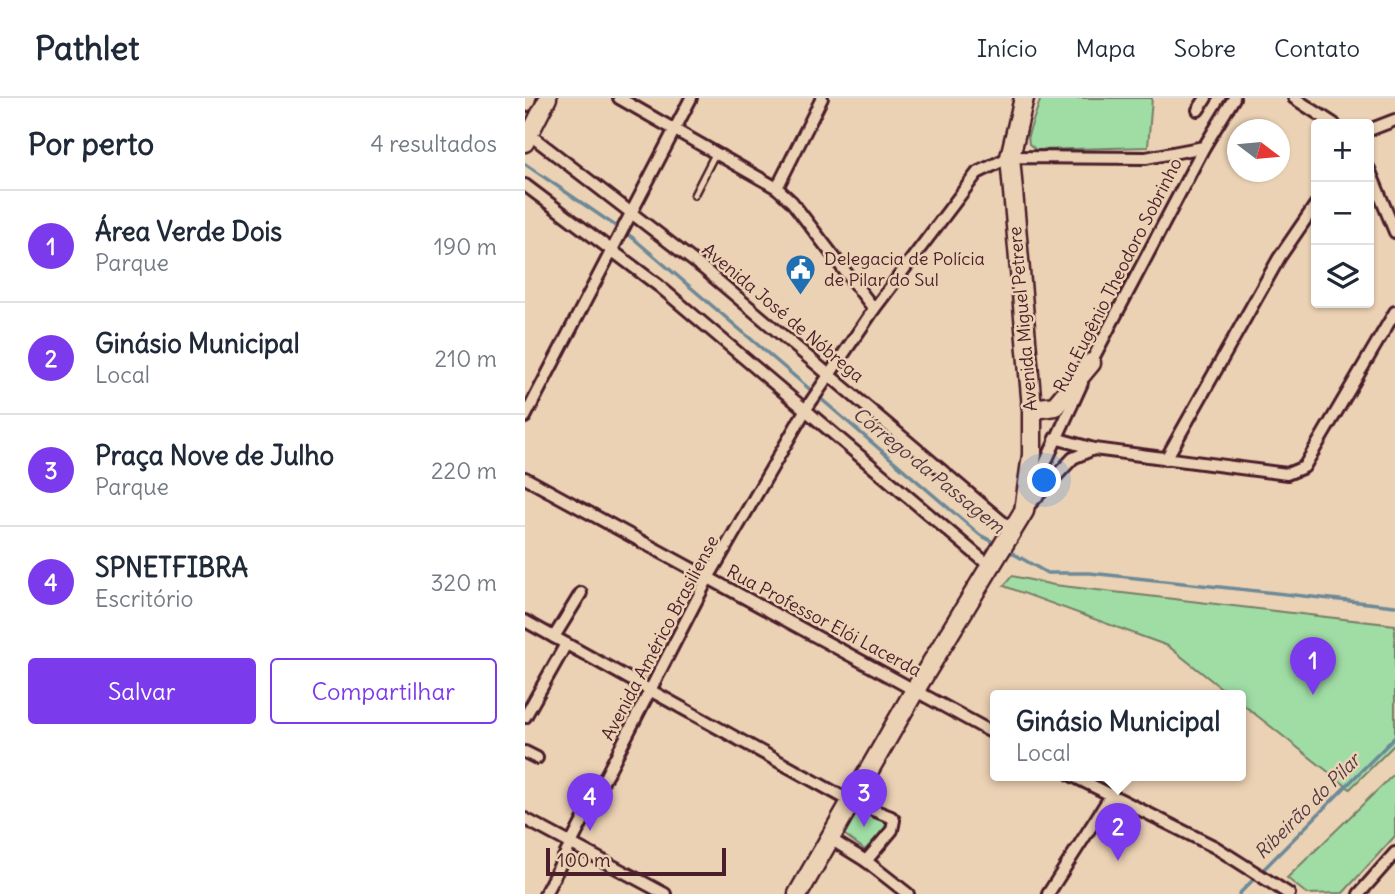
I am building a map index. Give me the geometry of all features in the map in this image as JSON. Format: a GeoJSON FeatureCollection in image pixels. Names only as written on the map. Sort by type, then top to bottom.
{"type":"FeatureCollection","features":[{"type":"Feature","properties":{"kind":"main road"},"geometry":{"type":"LineString","coordinates":[[526,136],[548,98]]}},
{"type":"Feature","properties":{"kind":"main road","name":"Avenida Miguel Petrere"},"geometry":{"type":"LineString","coordinates":[[798,894],[915,690],[1024,511],[1032,455],[1031,404],[1010,157],[1024,98]]}},
{"type":"Feature","properties":{"kind":"main road"},"geometry":{"type":"LineString","coordinates":[[1031,404],[1041,408],[1055,407],[1091,363]]}},
{"type":"Feature","properties":{"kind":"street"},"geometry":{"type":"LineString","coordinates":[[619,98],[777,188],[792,202],[874,309]]}},
{"type":"Feature","properties":{"kind":"street"},"geometry":{"type":"LineString","coordinates":[[525,417],[691,98]]}},
{"type":"Feature","properties":{"kind":"street"},"geometry":{"type":"LineString","coordinates":[[777,188],[822,98]]}},
{"type":"Feature","properties":{"kind":"street"},"geometry":{"type":"LineString","coordinates":[[1198,110],[1206,98]]}},
{"type":"Feature","properties":{"kind":"street","name":"Rua Eugênio Theodoro Sobrinho"},"geometry":{"type":"LineString","coordinates":[[1024,511],[1091,363],[1203,147],[1234,98]]}},
{"type":"Feature","properties":{"kind":"street"},"geometry":{"type":"LineString","coordinates":[[1294,98],[1326,119]]}},
{"type":"Feature","properties":{"kind":"street"},"geometry":{"type":"LineString","coordinates":[[1374,128],[1395,120]]}},
{"type":"Feature","properties":{"kind":"street","name":"Avenida José de Nóbrega"},"geometry":{"type":"LineString","coordinates":[[526,136],[629,216],[704,269],[825,379],[1010,534]]}},
{"type":"Feature","properties":{"kind":"street"},"geometry":{"type":"LineString","coordinates":[[825,379],[874,309],[977,173],[1010,157],[1146,159],[1203,147]]}},
{"type":"Feature","properties":{"kind":"street"},"geometry":{"type":"LineString","coordinates":[[1374,181],[1395,232]]}},
{"type":"Feature","properties":{"kind":"street"},"geometry":{"type":"LineString","coordinates":[[525,185],[614,244],[994,562]]}},
{"type":"Feature","properties":{"kind":"street"},"geometry":{"type":"LineString","coordinates":[[1167,458],[1279,258],[1311,211]]}},
{"type":"Feature","properties":{"kind":"street"},"geometry":{"type":"LineString","coordinates":[[1055,438],[1094,449],[1287,474],[1304,467],[1395,312]]}},
{"type":"Feature","properties":{"kind":"street"},"geometry":{"type":"LineString","coordinates":[[1384,332],[1395,338]]}},
{"type":"Feature","properties":{"kind":"street","name":"Avenida Américo Brasiliense"},"geometry":{"type":"LineString","coordinates":[[545,894],[708,578],[825,379]]}},
{"type":"Feature","properties":{"kind":"street"},"geometry":{"type":"LineString","coordinates":[[1024,511],[1073,458],[1094,449]]}},
{"type":"Feature","properties":{"kind":"street","name":"Rua Professor Elói Lacerda"},"geometry":{"type":"LineString","coordinates":[[525,478],[990,731]]}},
{"type":"Feature","properties":{"kind":"street"},"geometry":{"type":"LineString","coordinates":[[554,637],[581,593]]}},
{"type":"Feature","properties":{"kind":"street"},"geometry":{"type":"LineString","coordinates":[[525,621],[850,801],[894,820],[892,830],[866,861]]}},
{"type":"Feature","properties":{"kind":"street"},"geometry":{"type":"LineString","coordinates":[[525,717],[566,644]]}},
{"type":"Feature","properties":{"kind":"street"},"geometry":{"type":"LineString","coordinates":[[525,751],[537,758]]}},
{"type":"Feature","properties":{"kind":"street"},"geometry":{"type":"LineString","coordinates":[[1082,781],[1250,867],[1289,894]]}},
{"type":"Feature","properties":{"kind":"street"},"geometry":{"type":"LineString","coordinates":[[1048,894],[1110,797]]}},
{"type":"Feature","properties":{"kind":"street"},"geometry":{"type":"LineString","coordinates":[[525,819],[665,894]]}},
{"type":"Feature","properties":{"kind":"street"},"geometry":{"type":"LineString","coordinates":[[829,838],[866,861],[908,894]]}},
{"type":"Feature","properties":{"kind":"street"},"geometry":{"type":"LineString","coordinates":[[1359,894],[1395,853]]}},
{"type":"Feature","properties":{"kind":"lane"},"geometry":{"type":"LineString","coordinates":[[694,195],[715,154]]}},
{"type":"Feature","properties":{"kind":"green space"},"geometry":{"type":"Polygon","coordinates":[[[1041,98],[1152,98],[1148,147],[1036,150],[1029,144],[1028,135],[1041,98]]]}},
{"type":"Feature","properties":{"kind":"green space"},"geometry":{"type":"Polygon","coordinates":[[[1012,576],[1054,585],[1395,625],[1395,744],[1350,789],[1246,707],[1246,690],[1224,690],[1168,646],[1004,586],[1012,576]]]}},
{"type":"Feature","properties":{"kind":"green space"},"geometry":{"type":"Polygon","coordinates":[[[1395,773],[1395,836],[1343,893],[1307,894],[1287,878],[1395,773]]]}},
{"type":"Feature","properties":{"kind":"green space"},"geometry":{"type":"Polygon","coordinates":[[[857,804],[883,819],[887,826],[865,850],[841,832],[857,804]]]}},
{"type":"Feature","properties":{"kind":"waterway","name":"Córrego da Passagem"},"geometry":{"type":"LineString","coordinates":[[525,164],[633,238],[980,535],[997,544]]}},
{"type":"Feature","properties":{"kind":"waterway","name":"Córrego da Passagem"},"geometry":{"type":"LineString","coordinates":[[1007,550],[1047,573],[1090,573],[1395,606]]}},
{"type":"Feature","properties":{"kind":"waterway","name":"Ribeirão do Pilar"},"geometry":{"type":"LineString","coordinates":[[1239,894],[1395,737]]}},
{"type":"Feature","properties":{"kind":"place","name":"Delegacia de Polícia de Pilar do Sul"},"geometry":{"type":"Point","coordinates":[801,296]}},
{"type":"Feature","properties":{"kind":"place","name":"Área Verde Dois"},"geometry":{"type":"Point","coordinates":[1313,695]}},
{"type":"Feature","properties":{"kind":"place","name":"Praça Nove de Julho"},"geometry":{"type":"Point","coordinates":[864,827]}},
{"type":"Feature","properties":{"kind":"place","name":"SPNETFIBRA"},"geometry":{"type":"Point","coordinates":[590,831]}},
{"type":"Feature","properties":{"kind":"place","name":"Ginásio Municipal"},"geometry":{"type":"Point","coordinates":[1118,861]}}]}
